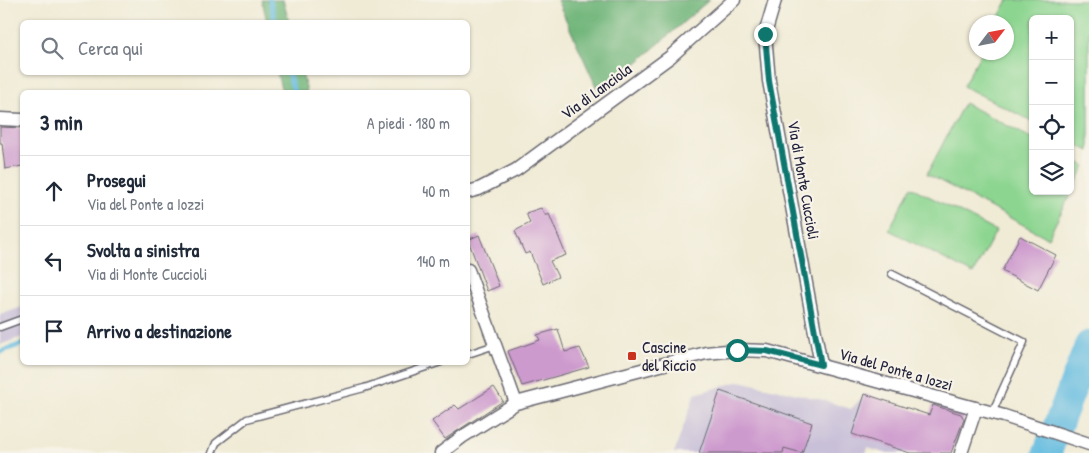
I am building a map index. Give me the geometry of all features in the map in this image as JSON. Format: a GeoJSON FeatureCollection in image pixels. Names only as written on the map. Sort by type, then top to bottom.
{"type":"FeatureCollection","features":[{"type":"Feature","properties":{"kind":"street","name":"Via di Lanciola"},"geometry":{"type":"LineString","coordinates":[[470,191],[479,189],[516,170],[670,57],[734,0]]}},
{"type":"Feature","properties":{"kind":"street","name":"Via di Monte Cuccioli"},"geometry":{"type":"LineString","coordinates":[[775,0],[765,34],[769,81],[821,365]]}},
{"type":"Feature","properties":{"kind":"street"},"geometry":{"type":"LineString","coordinates":[[0,119],[20,120]]}},
{"type":"Feature","properties":{"kind":"street"},"geometry":{"type":"LineString","coordinates":[[470,276],[516,403]]}},
{"type":"Feature","properties":{"kind":"street","name":"Via del Ponte a Iozzi"},"geometry":{"type":"LineString","coordinates":[[442,453],[462,437],[516,403],[706,352],[737,350],[767,351],[821,365],[998,414],[1089,444]]}},
{"type":"Feature","properties":{"kind":"street"},"geometry":{"type":"LineString","coordinates":[[961,453],[976,408]]}},
{"type":"Feature","properties":{"kind":"lane"},"geometry":{"type":"LineString","coordinates":[[892,274],[1024,342],[998,414]]}},
{"type":"Feature","properties":{"kind":"lane"},"geometry":{"type":"LineString","coordinates":[[0,327],[20,320]]}},
{"type":"Feature","properties":{"kind":"lane"},"geometry":{"type":"LineString","coordinates":[[470,353],[495,345]]}},
{"type":"Feature","properties":{"kind":"lane"},"geometry":{"type":"LineString","coordinates":[[212,453],[216,443],[247,419],[364,388],[432,365]]}},
{"type":"Feature","properties":{"kind":"shaded area"},"geometry":{"type":"Polygon","coordinates":[[[20,308],[20,338],[0,345],[0,315],[20,308]]]}},
{"type":"Feature","properties":{"kind":"shaded area"},"geometry":{"type":"Polygon","coordinates":[[[740,381],[823,400],[851,409],[865,394],[951,453],[884,453],[868,448],[866,453],[674,453],[695,394],[740,381]]]}},
{"type":"Feature","properties":{"kind":"green space"},"geometry":{"type":"Polygon","coordinates":[[[262,0],[283,0],[288,20],[267,20],[262,0]]]}},
{"type":"Feature","properties":{"kind":"green space"},"geometry":{"type":"Polygon","coordinates":[[[557,0],[709,0],[600,95],[557,0]]]}},
{"type":"Feature","properties":{"kind":"green space"},"geometry":{"type":"Polygon","coordinates":[[[1008,0],[1089,0],[1089,151],[1074,143],[1074,15],[1029,15],[1029,120],[963,86],[977,60],[1014,60],[1014,15],[1000,15],[1008,0]]]}},
{"type":"Feature","properties":{"kind":"green space"},"geometry":{"type":"Polygon","coordinates":[[[278,75],[303,75],[306,90],[281,90],[278,75]]]}},
{"type":"Feature","properties":{"kind":"green space"},"geometry":{"type":"Polygon","coordinates":[[[964,103],[1029,137],[1029,195],[1070,195],[1048,238],[927,174],[964,103]]]}},
{"type":"Feature","properties":{"kind":"green space"},"geometry":{"type":"Polygon","coordinates":[[[1074,160],[1085,166],[1074,187],[1074,160]]]}},
{"type":"Feature","properties":{"kind":"green space"},"geometry":{"type":"Polygon","coordinates":[[[911,187],[996,231],[973,274],[889,230],[911,187]]]}},
{"type":"Feature","properties":{"kind":"building"},"geometry":{"type":"Polygon","coordinates":[[[0,127],[20,128],[20,166],[5,169],[2,143],[0,143],[0,127]]]}},
{"type":"Feature","properties":{"kind":"building"},"geometry":{"type":"Polygon","coordinates":[[[541,208],[546,216],[549,214],[566,255],[550,261],[558,277],[543,284],[530,252],[525,254],[515,231],[530,223],[526,213],[541,208]]]}},
{"type":"Feature","properties":{"kind":"building"},"geometry":{"type":"Polygon","coordinates":[[[479,235],[499,286],[487,291],[470,245],[470,239],[479,235]]]}},
{"type":"Feature","properties":{"kind":"building"},"geometry":{"type":"Polygon","coordinates":[[[1020,236],[1056,255],[1038,290],[1002,271],[1020,236]]]}},
{"type":"Feature","properties":{"kind":"building"},"geometry":{"type":"Polygon","coordinates":[[[558,329],[565,352],[580,348],[589,367],[522,386],[508,351],[540,340],[537,335],[558,329]]]}},
{"type":"Feature","properties":{"kind":"building"},"geometry":{"type":"Polygon","coordinates":[[[494,387],[503,401],[445,439],[432,421],[455,405],[459,409],[494,387]]]}},
{"type":"Feature","properties":{"kind":"building"},"geometry":{"type":"Polygon","coordinates":[[[720,391],[812,423],[802,453],[784,448],[783,453],[699,453],[720,391]]]}},
{"type":"Feature","properties":{"kind":"building"},"geometry":{"type":"Polygon","coordinates":[[[865,394],[929,415],[933,405],[961,414],[964,419],[951,453],[910,453],[852,434],[865,394]]]}},
{"type":"Feature","properties":{"kind":"waterway"},"geometry":{"type":"LineString","coordinates":[[270,0],[275,20]]}},
{"type":"Feature","properties":{"kind":"waterway"},"geometry":{"type":"LineString","coordinates":[[289,75],[293,90]]}},
{"type":"Feature","properties":{"kind":"waterway"},"geometry":{"type":"LineString","coordinates":[[0,352],[20,345]]}},
{"type":"Feature","properties":{"kind":"waterway"},"geometry":{"type":"LineString","coordinates":[[1047,453],[1089,345]]}},
{"type":"Feature","properties":{"kind":"place","name":"Cascine del Riccio"},"geometry":{"type":"Point","coordinates":[632,356]}},
{"type":"Feature","properties":{"kind":"route"},"geometry":{"type":"LineString","coordinates":[[737,350],[767,351],[821,365],[769,81],[765,34]]}}]}
